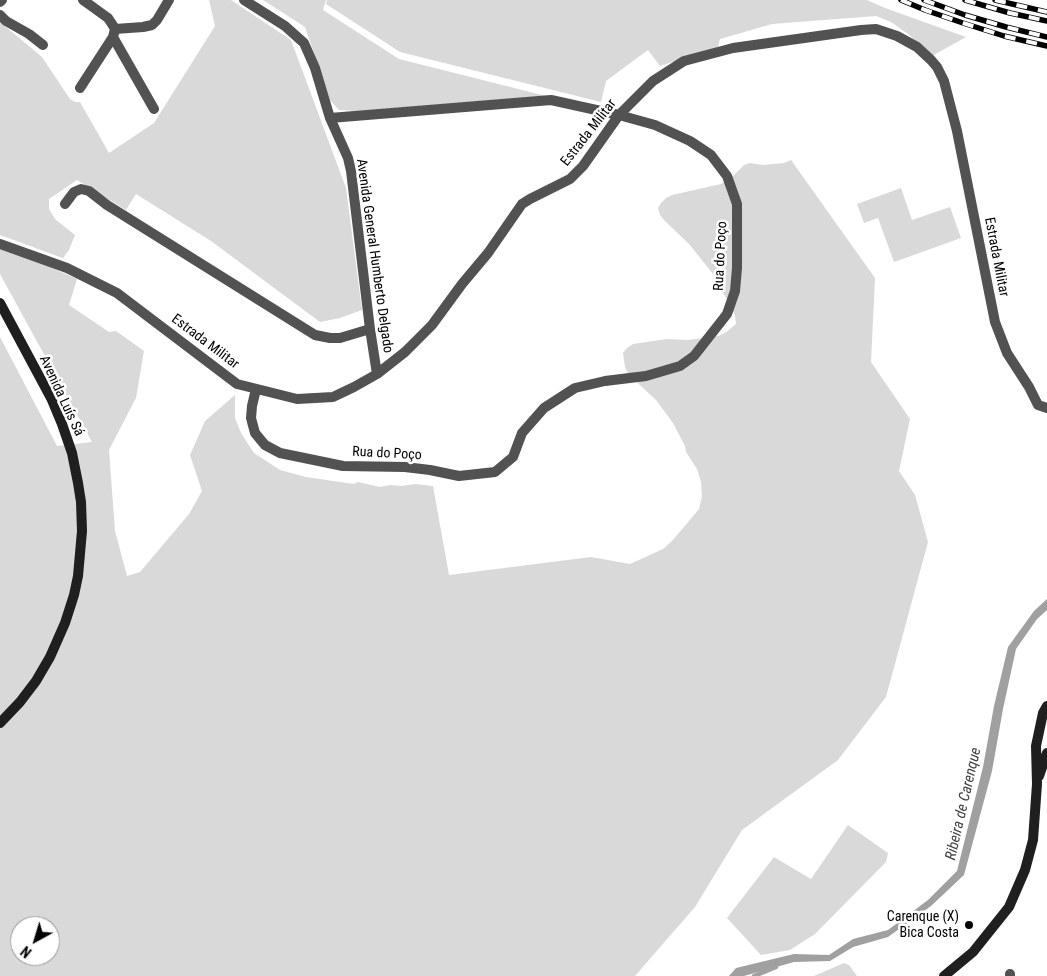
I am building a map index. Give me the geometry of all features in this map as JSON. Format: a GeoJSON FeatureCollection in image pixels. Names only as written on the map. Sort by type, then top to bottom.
{"type":"FeatureCollection","features":[{"type":"Feature","properties":{"kind":"street"},"geometry":{"type":"LineString","coordinates":[[83,0],[108,18],[112,24],[114,33],[154,108]]}},
{"type":"Feature","properties":{"kind":"street"},"geometry":{"type":"LineString","coordinates":[[80,88],[114,33],[152,25],[169,0]]}},
{"type":"Feature","properties":{"kind":"street","name":"Avenida General Humberto Delgado"},"geometry":{"type":"LineString","coordinates":[[244,0],[285,26],[304,43],[315,68],[330,118],[343,145],[351,171],[377,374]]}},
{"type":"Feature","properties":{"kind":"street"},"geometry":{"type":"LineString","coordinates":[[0,15],[6,21],[29,34],[43,46]]}},
{"type":"Feature","properties":{"kind":"street","name":"Estrada Militar"},"geometry":{"type":"LineString","coordinates":[[0,244],[67,268],[117,293],[237,384],[297,399],[333,397],[377,374],[405,352],[432,325],[462,284],[488,254],[522,204],[530,198],[570,179],[583,166],[619,115],[654,80],[684,61],[733,48],[868,29],[898,36],[917,47],[937,67],[944,81],[958,131],[995,322],[1007,353],[1029,387],[1038,406],[1047,408]]}},
{"type":"Feature","properties":{"kind":"street","name":"Rua do Poço"},"geometry":{"type":"LineString","coordinates":[[256,389],[250,418],[255,433],[265,446],[280,453],[343,466],[405,467],[458,476],[495,472],[513,457],[522,433],[544,408],[575,388],[605,381],[646,376],[680,366],[694,356],[727,314],[735,291],[737,204],[727,176],[711,155],[690,141],[655,125],[551,100],[330,118]]}},
{"type":"Feature","properties":{"kind":"street"},"geometry":{"type":"LineString","coordinates":[[66,204],[74,192],[81,189],[89,190],[115,210],[315,335],[340,338],[370,329]]}},
{"type":"Feature","properties":{"kind":"street","name":"Avenida Luís Sá"},"geometry":{"type":"LineString","coordinates":[[0,303],[52,400],[62,424],[72,453],[78,484],[82,530],[78,576],[65,623],[50,657],[36,680],[20,702],[0,723]]}},
{"type":"Feature","properties":{"kind":"street"},"geometry":{"type":"LineString","coordinates":[[944,976],[973,952],[1009,906],[1025,870],[1033,840],[1037,784],[1036,746],[1043,714],[1047,706]]}},
{"type":"Feature","properties":{"kind":"street"},"geometry":{"type":"LineString","coordinates":[[1037,784],[1047,753]]}},
{"type":"Feature","properties":{"kind":"street"},"geometry":{"type":"LineString","coordinates":[[1037,784],[1047,772]]}},
{"type":"Feature","properties":{"kind":"shaded area"},"geometry":{"type":"Polygon","coordinates":[[[209,0],[231,0],[291,40],[346,188],[362,310],[340,318],[320,322],[211,241],[136,194],[126,210],[77,180],[49,199],[49,209],[55,219],[75,235],[69,250],[63,258],[0,235],[0,22],[42,57],[70,99],[80,102],[109,153],[154,123],[215,26],[209,0]]]}},
{"type":"Feature","properties":{"kind":"shaded area"},"geometry":{"type":"Polygon","coordinates":[[[263,0],[326,0],[323,10],[399,59],[546,96],[356,111],[339,110],[330,100],[305,27],[263,0]]]}},
{"type":"Feature","properties":{"kind":"shaded area"},"geometry":{"type":"Polygon","coordinates":[[[327,0],[867,0],[966,37],[932,56],[908,34],[891,22],[876,16],[772,24],[720,39],[718,47],[660,66],[648,50],[606,81],[601,102],[400,52],[326,4],[327,0]]]}},
{"type":"Feature","properties":{"kind":"shaded area"},"geometry":{"type":"Polygon","coordinates":[[[791,160],[875,278],[871,362],[910,419],[899,471],[915,495],[928,542],[886,697],[838,760],[742,830],[695,907],[635,976],[0,976],[0,337],[57,446],[92,442],[0,274],[0,249],[43,264],[77,279],[69,305],[109,332],[116,331],[144,351],[136,398],[109,450],[115,531],[127,576],[140,572],[189,514],[202,491],[190,455],[205,421],[235,395],[235,418],[241,433],[254,453],[280,470],[306,477],[354,484],[358,482],[380,487],[415,484],[433,486],[449,575],[591,557],[630,564],[663,549],[673,540],[699,509],[702,496],[701,482],[697,469],[686,452],[685,446],[673,423],[656,400],[628,374],[623,353],[633,344],[667,339],[688,340],[718,336],[736,324],[735,316],[729,302],[719,287],[718,280],[689,244],[664,220],[658,208],[666,198],[672,195],[721,184],[744,165],[750,163],[763,165],[784,163],[791,160]]]}},
{"type":"Feature","properties":{"kind":"shaded area"},"geometry":{"type":"Polygon","coordinates":[[[901,188],[912,220],[950,207],[961,238],[894,262],[878,218],[864,223],[857,204],[901,188]]]}},
{"type":"Feature","properties":{"kind":"shaded area"},"geometry":{"type":"Polygon","coordinates":[[[1047,599],[1047,610],[1037,619],[1016,649],[992,771],[964,875],[931,906],[888,937],[853,947],[830,961],[794,962],[744,976],[729,976],[736,968],[794,954],[829,955],[853,939],[888,930],[928,900],[957,871],[983,767],[994,706],[1008,647],[1034,611],[1047,599]]]}},
{"type":"Feature","properties":{"kind":"shaded area"},"geometry":{"type":"Polygon","coordinates":[[[848,825],[888,853],[886,862],[815,934],[790,950],[761,955],[727,918],[774,857],[811,879],[848,825]]]}},
{"type":"Feature","properties":{"kind":"shaded area"},"geometry":{"type":"Polygon","coordinates":[[[844,963],[849,965],[857,976],[814,976],[844,963]]]}},
{"type":"Feature","properties":{"kind":"waterway","name":"Ribeira de Carenque"},"geometry":{"type":"LineString","coordinates":[[754,976],[776,967]]}},
{"type":"Feature","properties":{"kind":"railway"},"geometry":{"type":"LineString","coordinates":[[901,0],[925,10],[1004,36],[1047,46]]}},
{"type":"Feature","properties":{"kind":"railway"},"geometry":{"type":"LineString","coordinates":[[924,0],[965,15],[1047,37]]}},
{"type":"Feature","properties":{"kind":"railway"},"geometry":{"type":"LineString","coordinates":[[965,0],[1047,21]]}},
{"type":"Feature","properties":{"kind":"railway"},"geometry":{"type":"LineString","coordinates":[[995,0],[1047,12]]}},
{"type":"Feature","properties":{"kind":"place","name":"Carenque (X) Bica Costa"},"geometry":{"type":"Point","coordinates":[969,925]}}]}
